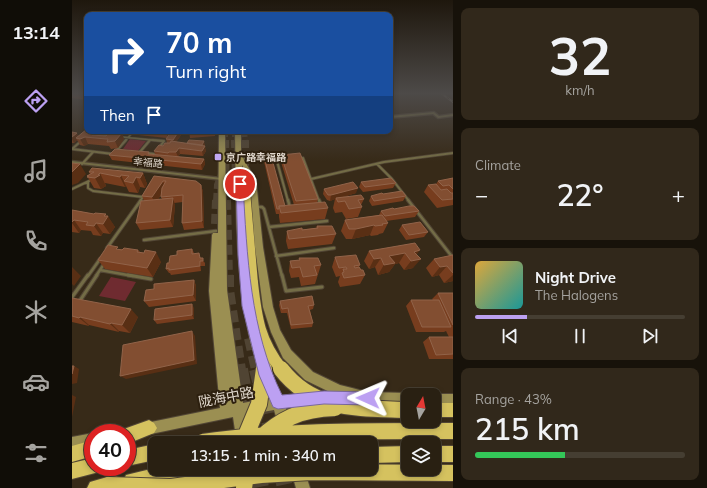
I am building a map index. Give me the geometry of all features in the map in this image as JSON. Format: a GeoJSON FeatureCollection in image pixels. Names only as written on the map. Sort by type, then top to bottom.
{"type":"FeatureCollection","features":[{"type":"Feature","properties":{"kind":"highway"},"geometry":{"type":"LineString","coordinates":[[245,179],[252,283],[264,358],[263,391],[250,430],[246,436]]}},
{"type":"Feature","properties":{"kind":"highway"},"geometry":{"type":"LineString","coordinates":[[258,327],[274,361],[295,385],[319,400],[401,409]]}},
{"type":"Feature","properties":{"kind":"highway"},"geometry":{"type":"LineString","coordinates":[[261,436],[277,422],[298,412],[364,404]]}},
{"type":"Feature","properties":{"kind":"highway"},"geometry":{"type":"LineString","coordinates":[[441,410],[453,410]]}},
{"type":"Feature","properties":{"kind":"highway"},"geometry":{"type":"LineString","coordinates":[[136,433],[149,428]]}},
{"type":"Feature","properties":{"kind":"highway"},"geometry":{"type":"LineString","coordinates":[[246,436],[323,431],[453,431]]}},
{"type":"Feature","properties":{"kind":"highway"},"geometry":{"type":"LineString","coordinates":[[136,456],[148,454]]}},
{"type":"Feature","properties":{"kind":"highway"},"geometry":{"type":"LineString","coordinates":[[378,455],[401,454]]}},
{"type":"Feature","properties":{"kind":"highway"},"geometry":{"type":"LineString","coordinates":[[441,454],[453,454]]}},
{"type":"Feature","properties":{"kind":"highway"},"geometry":{"type":"LineString","coordinates":[[72,471],[84,468]]}},
{"type":"Feature","properties":{"kind":"highway"},"geometry":{"type":"LineString","coordinates":[[103,486],[171,486],[261,475],[311,472],[453,474]]}},
{"type":"Feature","properties":{"kind":"highway"},"geometry":{"type":"LineString","coordinates":[[103,486],[158,476]]}},
{"type":"Feature","properties":{"kind":"highway"},"geometry":{"type":"LineString","coordinates":[[202,488],[215,476]]}},
{"type":"Feature","properties":{"kind":"highway"},"geometry":{"type":"LineString","coordinates":[[244,488],[246,476]]}},
{"type":"Feature","properties":{"kind":"main road"},"geometry":{"type":"LineString","coordinates":[[222,134],[222,290],[241,436]]}},
{"type":"Feature","properties":{"kind":"main road"},"geometry":{"type":"LineString","coordinates":[[238,134],[242,255],[248,306],[265,375],[278,402],[288,436]]}},
{"type":"Feature","properties":{"kind":"main road"},"geometry":{"type":"LineString","coordinates":[[240,156],[253,180],[259,247],[268,307],[276,332],[287,354],[309,376],[364,404]]}},
{"type":"Feature","properties":{"kind":"main road"},"geometry":{"type":"LineString","coordinates":[[216,227],[214,292],[226,411]]}},
{"type":"Feature","properties":{"kind":"main road","name":"陇海中路"},"geometry":{"type":"LineString","coordinates":[[136,430],[226,411],[239,410],[278,402],[324,398],[364,404],[401,400]]}},
{"type":"Feature","properties":{"kind":"main road"},"geometry":{"type":"LineString","coordinates":[[441,400],[453,400]]}},
{"type":"Feature","properties":{"kind":"main road"},"geometry":{"type":"LineString","coordinates":[[72,443],[84,447]]}},
{"type":"Feature","properties":{"kind":"main road"},"geometry":{"type":"LineString","coordinates":[[248,476],[249,488]]}},
{"type":"Feature","properties":{"kind":"main road"},"geometry":{"type":"LineString","coordinates":[[300,476],[303,488]]}},
{"type":"Feature","properties":{"kind":"street"},"geometry":{"type":"LineString","coordinates":[[393,117],[403,116]]}},
{"type":"Feature","properties":{"kind":"street"},"geometry":{"type":"LineString","coordinates":[[437,116],[438,117],[447,116]]}},
{"type":"Feature","properties":{"kind":"street","name":"幸福路"},"geometry":{"type":"LineString","coordinates":[[72,162],[222,179]]}},
{"type":"Feature","properties":{"kind":"lane"},"geometry":{"type":"LineString","coordinates":[[89,134],[113,136]]}},
{"type":"Feature","properties":{"kind":"lane"},"geometry":{"type":"LineString","coordinates":[[72,149],[114,154],[131,134]]}},
{"type":"Feature","properties":{"kind":"lane"},"geometry":{"type":"LineString","coordinates":[[120,137],[164,141],[154,155],[132,152]]}},
{"type":"Feature","properties":{"kind":"lane"},"geometry":{"type":"LineString","coordinates":[[72,149],[84,139]]}},
{"type":"Feature","properties":{"kind":"lane"},"geometry":{"type":"LineString","coordinates":[[140,153],[150,140]]}},
{"type":"Feature","properties":{"kind":"lane"},"geometry":{"type":"LineString","coordinates":[[117,150],[124,151]]}},
{"type":"Feature","properties":{"kind":"lane"},"geometry":{"type":"LineString","coordinates":[[82,164],[94,152]]}},
{"type":"Feature","properties":{"kind":"lane"},"geometry":{"type":"LineString","coordinates":[[311,179],[377,164],[453,153]]}},
{"type":"Feature","properties":{"kind":"lane"},"geometry":{"type":"LineString","coordinates":[[240,156],[273,154],[276,156],[291,212]]}},
{"type":"Feature","properties":{"kind":"lane"},"geometry":{"type":"LineString","coordinates":[[297,159],[303,158],[322,208]]}},
{"type":"Feature","properties":{"kind":"lane"},"geometry":{"type":"LineString","coordinates":[[277,160],[284,160]]}},
{"type":"Feature","properties":{"kind":"lane"},"geometry":{"type":"LineString","coordinates":[[377,164],[392,179],[453,258]]}},
{"type":"Feature","properties":{"kind":"lane"},"geometry":{"type":"LineString","coordinates":[[98,171],[103,166]]}},
{"type":"Feature","properties":{"kind":"lane"},"geometry":{"type":"LineString","coordinates":[[171,180],[174,174]]}},
{"type":"Feature","properties":{"kind":"lane"},"geometry":{"type":"LineString","coordinates":[[72,189],[88,182],[93,176]]}},
{"type":"Feature","properties":{"kind":"lane"},"geometry":{"type":"LineString","coordinates":[[72,297],[143,197],[93,191],[88,188],[88,182]]}},
{"type":"Feature","properties":{"kind":"lane"},"geometry":{"type":"LineString","coordinates":[[255,207],[262,207],[264,209],[286,291],[322,287]]}},
{"type":"Feature","properties":{"kind":"lane"},"geometry":{"type":"LineString","coordinates":[[269,228],[328,221]]}},
{"type":"Feature","properties":{"kind":"lane"},"geometry":{"type":"LineString","coordinates":[[144,240],[216,227]]}},
{"type":"Feature","properties":{"kind":"lane"},"geometry":{"type":"LineString","coordinates":[[276,256],[334,248]]}},
{"type":"Feature","properties":{"kind":"lane"},"geometry":{"type":"LineString","coordinates":[[76,306],[105,264]]}},
{"type":"Feature","properties":{"kind":"lane"},"geometry":{"type":"LineString","coordinates":[[100,270],[151,279]]}},
{"type":"Feature","properties":{"kind":"shaded area"},"geometry":{"type":"Polygon","coordinates":[[[130,139],[146,141],[138,151],[123,149],[130,139]]]}},
{"type":"Feature","properties":{"kind":"shaded area"},"geometry":{"type":"Polygon","coordinates":[[[111,277],[136,282],[125,301],[99,296],[111,277]]]}},
{"type":"Feature","properties":{"kind":"building"},"geometry":{"type":"Polygon","coordinates":[[[84,131],[84,134],[106,136],[108,134],[121,134],[115,141],[107,142],[108,139],[85,137],[80,139],[76,138],[84,131]]]}},
{"type":"Feature","properties":{"kind":"building"},"geometry":{"type":"Polygon","coordinates":[[[72,132],[77,133],[72,137],[72,132]]]}},
{"type":"Feature","properties":{"kind":"building"},"geometry":{"type":"Polygon","coordinates":[[[170,134],[177,134],[173,140],[166,139],[170,134]]]}},
{"type":"Feature","properties":{"kind":"building"},"geometry":{"type":"Polygon","coordinates":[[[189,140],[204,141],[202,145],[187,143],[189,140]]]}},
{"type":"Feature","properties":{"kind":"building"},"geometry":{"type":"Polygon","coordinates":[[[171,141],[205,146],[202,151],[179,148],[176,152],[168,153],[154,151],[159,145],[163,146],[165,143],[170,143],[171,141]]]}},
{"type":"Feature","properties":{"kind":"building"},"geometry":{"type":"Polygon","coordinates":[[[115,149],[149,152],[148,154],[204,159],[201,164],[109,155],[115,149]]]}},
{"type":"Feature","properties":{"kind":"building"},"geometry":{"type":"Polygon","coordinates":[[[263,152],[270,152],[285,206],[279,206],[279,209],[277,209],[263,152]]]}},
{"type":"Feature","properties":{"kind":"building"},"geometry":{"type":"Polygon","coordinates":[[[300,153],[318,199],[296,201],[281,155],[300,153]]]}},
{"type":"Feature","properties":{"kind":"building"},"geometry":{"type":"Polygon","coordinates":[[[72,163],[80,164],[72,172],[72,163]]]}},
{"type":"Feature","properties":{"kind":"building"},"geometry":{"type":"Polygon","coordinates":[[[92,168],[143,173],[140,178],[136,177],[133,183],[124,181],[129,176],[121,175],[120,177],[100,173],[98,175],[100,175],[95,178],[87,177],[94,172],[89,172],[92,168]]]}},
{"type":"Feature","properties":{"kind":"building"},"geometry":{"type":"Polygon","coordinates":[[[154,176],[196,181],[201,185],[202,221],[182,223],[183,195],[161,197],[162,188],[166,181],[163,181],[152,197],[142,196],[154,176]]]}},
{"type":"Feature","properties":{"kind":"building"},"geometry":{"type":"Polygon","coordinates":[[[391,178],[396,183],[365,187],[361,182],[391,178]]]}},
{"type":"Feature","properties":{"kind":"building"},"geometry":{"type":"Polygon","coordinates":[[[453,178],[453,189],[449,185],[443,186],[438,181],[453,178]]]}},
{"type":"Feature","properties":{"kind":"building"},"geometry":{"type":"Polygon","coordinates":[[[353,182],[358,188],[331,195],[328,195],[324,189],[353,182]]]}},
{"type":"Feature","properties":{"kind":"building"},"geometry":{"type":"Polygon","coordinates":[[[436,184],[441,190],[447,189],[453,193],[453,199],[442,200],[428,185],[436,184]]]}},
{"type":"Feature","properties":{"kind":"building"},"geometry":{"type":"Polygon","coordinates":[[[402,191],[406,196],[374,201],[371,196],[382,193],[402,191]]]}},
{"type":"Feature","properties":{"kind":"building"},"geometry":{"type":"Polygon","coordinates":[[[361,195],[364,199],[358,200],[362,207],[349,209],[345,201],[338,202],[336,198],[361,195]]]}},
{"type":"Feature","properties":{"kind":"building"},"geometry":{"type":"Polygon","coordinates":[[[173,198],[170,220],[136,223],[141,201],[173,198]]]}},
{"type":"Feature","properties":{"kind":"building"},"geometry":{"type":"Polygon","coordinates":[[[325,202],[328,208],[281,213],[279,206],[325,202]]]}},
{"type":"Feature","properties":{"kind":"building"},"geometry":{"type":"Polygon","coordinates":[[[414,206],[419,211],[385,216],[381,211],[393,208],[414,206]]]}},
{"type":"Feature","properties":{"kind":"building"},"geometry":{"type":"Polygon","coordinates":[[[72,210],[94,214],[106,214],[104,216],[108,216],[103,224],[96,223],[94,226],[86,225],[88,222],[74,220],[72,222],[72,210]]]}},
{"type":"Feature","properties":{"kind":"building"},"geometry":{"type":"Polygon","coordinates":[[[382,215],[388,223],[356,229],[349,229],[345,220],[382,215]]]}},
{"type":"Feature","properties":{"kind":"building"},"geometry":{"type":"Polygon","coordinates":[[[420,222],[428,232],[409,235],[402,225],[420,222]]]}},
{"type":"Feature","properties":{"kind":"building"},"geometry":{"type":"Polygon","coordinates":[[[317,226],[332,226],[336,234],[289,239],[287,231],[302,228],[302,230],[318,228],[317,226]]]}},
{"type":"Feature","properties":{"kind":"building"},"geometry":{"type":"Polygon","coordinates":[[[415,243],[420,250],[414,252],[421,259],[411,261],[405,253],[389,256],[395,263],[384,265],[381,258],[374,259],[369,251],[415,243]]]}},
{"type":"Feature","properties":{"kind":"building"},"geometry":{"type":"Polygon","coordinates":[[[108,245],[118,247],[116,249],[122,250],[124,248],[138,250],[137,252],[144,253],[145,250],[156,252],[147,268],[98,260],[108,245]]]}},
{"type":"Feature","properties":{"kind":"building"},"geometry":{"type":"Polygon","coordinates":[[[192,249],[192,254],[199,253],[200,258],[203,258],[203,261],[200,261],[200,266],[169,270],[169,268],[166,269],[170,256],[177,255],[177,251],[192,249]]]}},
{"type":"Feature","properties":{"kind":"building"},"geometry":{"type":"Polygon","coordinates":[[[356,255],[360,265],[354,266],[355,268],[359,267],[363,270],[365,275],[344,278],[342,273],[344,272],[343,269],[347,269],[346,267],[339,268],[335,257],[356,255]]]}},
{"type":"Feature","properties":{"kind":"building"},"geometry":{"type":"Polygon","coordinates":[[[453,255],[453,273],[447,266],[440,267],[434,259],[453,255]]]}},
{"type":"Feature","properties":{"kind":"building"},"geometry":{"type":"Polygon","coordinates":[[[299,258],[318,258],[321,265],[314,266],[317,275],[303,277],[300,267],[292,268],[290,261],[300,260],[299,258]]]}},
{"type":"Feature","properties":{"kind":"building"},"geometry":{"type":"Polygon","coordinates":[[[194,280],[193,295],[144,301],[146,290],[154,289],[154,284],[194,280]]]}},
{"type":"Feature","properties":{"kind":"building"},"geometry":{"type":"Polygon","coordinates":[[[438,293],[453,293],[453,325],[438,293]]]}},
{"type":"Feature","properties":{"kind":"building"},"geometry":{"type":"Polygon","coordinates":[[[312,296],[314,305],[308,306],[313,323],[291,325],[288,308],[282,309],[280,301],[312,296]]]}},
{"type":"Feature","properties":{"kind":"building"},"geometry":{"type":"Polygon","coordinates":[[[72,298],[131,309],[122,325],[110,324],[72,316],[72,298]]]}},
{"type":"Feature","properties":{"kind":"building"},"geometry":{"type":"Polygon","coordinates":[[[411,300],[439,300],[451,327],[422,327],[411,300]]]}},
{"type":"Feature","properties":{"kind":"building"},"geometry":{"type":"Polygon","coordinates":[[[192,304],[192,315],[154,320],[155,309],[192,304]]]}},
{"type":"Feature","properties":{"kind":"building"},"geometry":{"type":"Polygon","coordinates":[[[192,331],[194,360],[120,376],[123,345],[192,331]]]}},
{"type":"Feature","properties":{"kind":"building"},"geometry":{"type":"Polygon","coordinates":[[[429,337],[453,337],[453,354],[436,355],[429,337]]]}},
{"type":"Feature","properties":{"kind":"tunnel"},"geometry":{"type":"LineString","coordinates":[[225,134],[225,140]]}},
{"type":"Feature","properties":{"kind":"tunnel"},"geometry":{"type":"LineString","coordinates":[[235,134],[235,140]]}},
{"type":"Feature","properties":{"kind":"tunnel"},"geometry":{"type":"LineString","coordinates":[[244,134],[245,141]]}},
{"type":"Feature","properties":{"kind":"tunnel"},"geometry":{"type":"LineString","coordinates":[[225,140],[226,201]]}},
{"type":"Feature","properties":{"kind":"tunnel"},"geometry":{"type":"LineString","coordinates":[[235,140],[236,179]]}},
{"type":"Feature","properties":{"kind":"tunnel"},"geometry":{"type":"LineString","coordinates":[[245,141],[245,179]]}},
{"type":"Feature","properties":{"kind":"tunnel"},"geometry":{"type":"LineString","coordinates":[[217,201],[218,185],[223,172]]}},
{"type":"Feature","properties":{"kind":"tunnel"},"geometry":{"type":"LineString","coordinates":[[216,224],[217,200]]}},
{"type":"Feature","properties":{"kind":"tunnel"},"geometry":{"type":"LineString","coordinates":[[226,200],[228,276]]}},
{"type":"Feature","properties":{"kind":"tunnel"},"geometry":{"type":"LineString","coordinates":[[228,276],[228,290],[240,370]]}},
{"type":"Feature","properties":{"kind":"tunnel"},"geometry":{"type":"LineString","coordinates":[[250,338],[257,370]]}},
{"type":"Feature","properties":{"kind":"tunnel"},"geometry":{"type":"LineString","coordinates":[[240,369],[248,415]]}},
{"type":"Feature","properties":{"kind":"tunnel"},"geometry":{"type":"LineString","coordinates":[[257,369],[260,381]]}},
{"type":"Feature","properties":{"kind":"tunnel"},"geometry":{"type":"LineString","coordinates":[[264,398],[272,436]]}},
{"type":"Feature","properties":{"kind":"tunnel"},"geometry":{"type":"LineString","coordinates":[[259,476],[261,488]]}},
{"type":"Feature","properties":{"kind":"tunnel"},"geometry":{"type":"LineString","coordinates":[[282,476],[285,488]]}},
{"type":"Feature","properties":{"kind":"place","name":"京广路幸福路"},"geometry":{"type":"Point","coordinates":[218,157]}},
{"type":"Feature","properties":{"kind":"route"},"geometry":{"type":"LineString","coordinates":[[240,184],[242,255],[248,306],[265,375],[278,402],[324,398],[368,398]]}}]}
